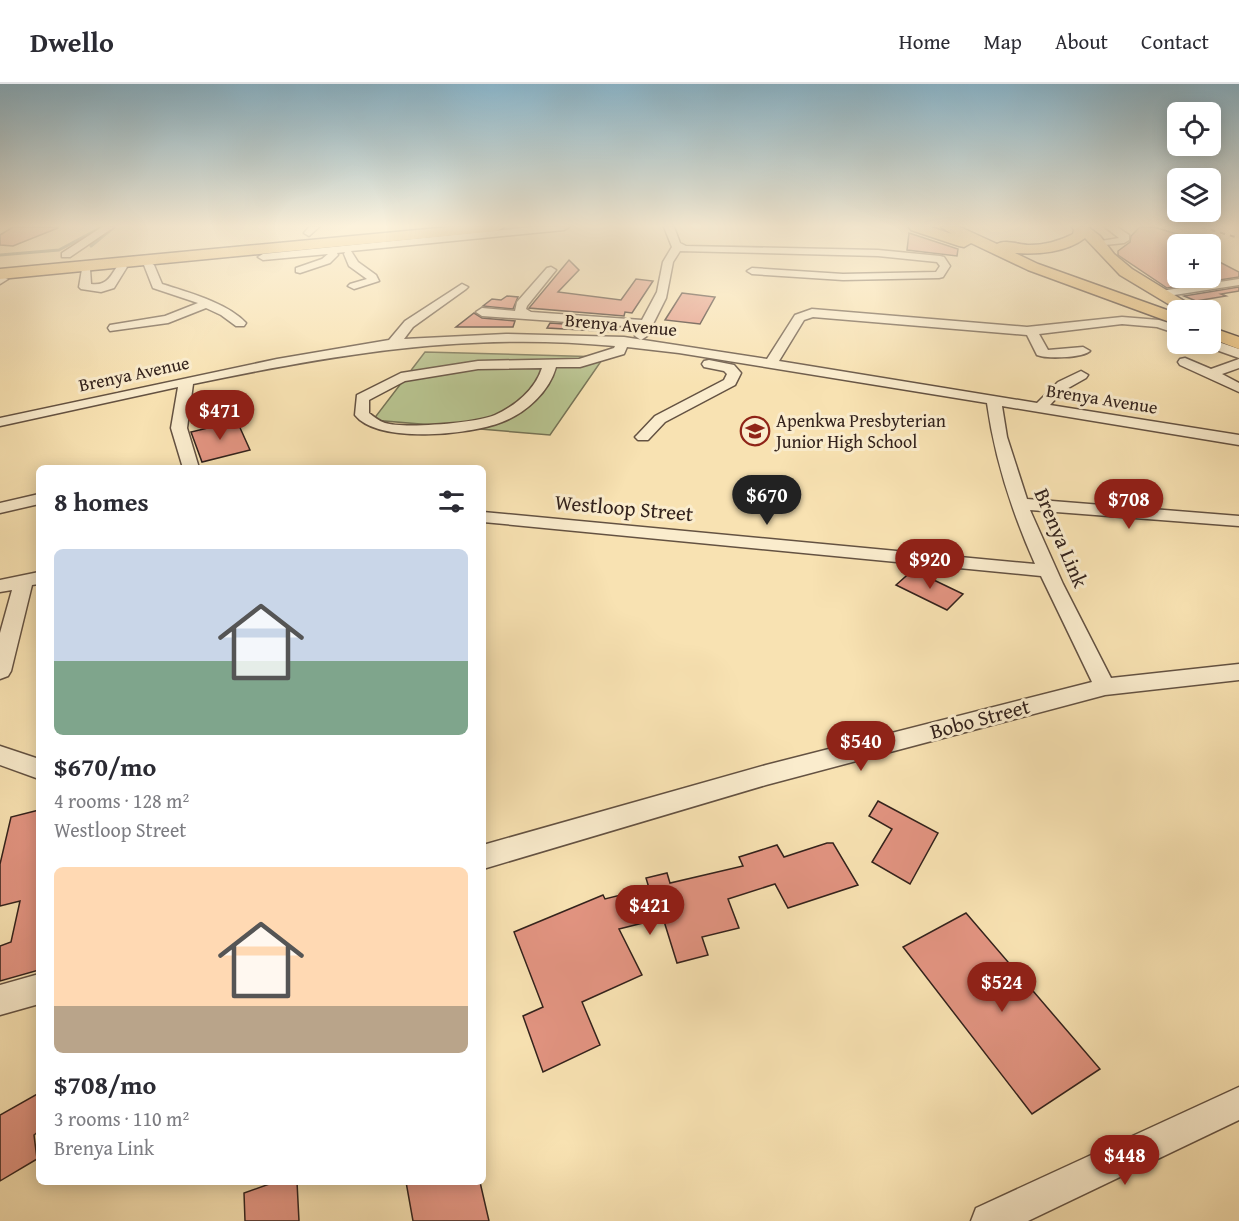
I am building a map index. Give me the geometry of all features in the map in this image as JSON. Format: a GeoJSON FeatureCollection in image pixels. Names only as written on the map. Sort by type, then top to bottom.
{"type":"FeatureCollection","features":[{"type":"Feature","properties":{"kind":"highway"},"geometry":{"type":"LineString","coordinates":[[1078,280],[1134,304],[1167,321]]}},
{"type":"Feature","properties":{"kind":"highway"},"geometry":{"type":"LineString","coordinates":[[1094,280],[1167,305]]}},
{"type":"Feature","properties":{"kind":"highway"},"geometry":{"type":"LineString","coordinates":[[1139,280],[1173,300]]}},
{"type":"Feature","properties":{"kind":"highway"},"geometry":{"type":"LineString","coordinates":[[1221,328],[1239,343]]}},
{"type":"Feature","properties":{"kind":"street"},"geometry":{"type":"LineString","coordinates":[[155,280],[157,286],[168,292],[203,300],[240,323]]}},
{"type":"Feature","properties":{"kind":"street"},"geometry":{"type":"LineString","coordinates":[[354,286],[372,280]]}},
{"type":"Feature","properties":{"kind":"street"},"geometry":{"type":"LineString","coordinates":[[527,315],[520,310],[521,305],[542,280]]}},
{"type":"Feature","properties":{"kind":"street"},"geometry":{"type":"LineString","coordinates":[[639,344],[645,324],[662,294],[665,280]]}},
{"type":"Feature","properties":{"kind":"street"},"geometry":{"type":"LineString","coordinates":[[1161,294],[1239,282]]}},
{"type":"Feature","properties":{"kind":"street"},"geometry":{"type":"LineString","coordinates":[[393,344],[409,324],[462,287]]}},
{"type":"Feature","properties":{"kind":"street"},"geometry":{"type":"LineString","coordinates":[[114,328],[168,319],[207,304]]}},
{"type":"Feature","properties":{"kind":"street"},"geometry":{"type":"LineString","coordinates":[[482,312],[645,324]]}},
{"type":"Feature","properties":{"kind":"street"},"geometry":{"type":"LineString","coordinates":[[771,364],[799,318],[804,315],[823,314],[1031,331],[1111,320],[1167,324]]}},
{"type":"Feature","properties":{"kind":"street"},"geometry":{"type":"LineString","coordinates":[[1031,331],[1042,352],[1046,354],[1083,351]]}},
{"type":"Feature","properties":{"kind":"street","name":"Brenya Avenue"},"geometry":{"type":"LineString","coordinates":[[0,422],[186,381],[343,350],[393,344],[528,337],[624,341],[1239,440]]}},
{"type":"Feature","properties":{"kind":"street"},"geometry":{"type":"LineString","coordinates":[[550,364],[548,374],[538,392],[497,420],[427,430],[383,428],[362,415],[362,398],[401,377],[478,365],[580,363],[619,351],[624,341]]}},
{"type":"Feature","properties":{"kind":"street"},"geometry":{"type":"LineString","coordinates":[[1221,347],[1239,354]]}},
{"type":"Feature","properties":{"kind":"street"},"geometry":{"type":"LineString","coordinates":[[643,437],[660,420],[730,382],[734,373],[729,368],[679,357],[679,349]]}},
{"type":"Feature","properties":{"kind":"street"},"geometry":{"type":"LineString","coordinates":[[1185,362],[1239,388]]}},
{"type":"Feature","properties":{"kind":"street"},"geometry":{"type":"LineString","coordinates":[[1210,374],[1239,363]]}},
{"type":"Feature","properties":{"kind":"street"},"geometry":{"type":"LineString","coordinates":[[1040,408],[1050,393],[1061,384],[1081,375]]}},
{"type":"Feature","properties":{"kind":"street"},"geometry":{"type":"LineString","coordinates":[[186,381],[178,419],[188,465]]}},
{"type":"Feature","properties":{"kind":"street","name":"Brenya Link"},"geometry":{"type":"LineString","coordinates":[[994,401],[1000,442],[1021,504],[1047,570],[1105,687]]}},
{"type":"Feature","properties":{"kind":"street"},"geometry":{"type":"LineString","coordinates":[[0,508],[36,500]]}},
{"type":"Feature","properties":{"kind":"street"},"geometry":{"type":"LineString","coordinates":[[1021,504],[1239,521]]}},
{"type":"Feature","properties":{"kind":"street","name":"Westloop Street"},"geometry":{"type":"LineString","coordinates":[[486,517],[1047,570]]}},
{"type":"Feature","properties":{"kind":"street"},"geometry":{"type":"LineString","coordinates":[[0,586],[32,579]]}},
{"type":"Feature","properties":{"kind":"street"},"geometry":{"type":"LineString","coordinates":[[0,671],[32,579]]}},
{"type":"Feature","properties":{"kind":"street","name":"Bobo Street"},"geometry":{"type":"LineString","coordinates":[[486,856],[766,775],[1105,687],[1239,672]]}},
{"type":"Feature","properties":{"kind":"street"},"geometry":{"type":"LineString","coordinates":[[0,755],[36,768]]}},
{"type":"Feature","properties":{"kind":"street"},"geometry":{"type":"LineString","coordinates":[[0,1000],[36,990]]}},
{"type":"Feature","properties":{"kind":"street"},"geometry":{"type":"LineString","coordinates":[[988,1221],[1239,1103]]}},
{"type":"Feature","properties":{"kind":"green space"},"geometry":{"type":"Polygon","coordinates":[[[425,352],[604,357],[550,435],[373,420],[425,352]]]}},
{"type":"Feature","properties":{"kind":"building"},"geometry":{"type":"Polygon","coordinates":[[[552,280],[569,280],[558,292],[621,300],[635,280],[653,281],[632,313],[625,312],[624,316],[529,308],[552,280]]]}},
{"type":"Feature","properties":{"kind":"building"},"geometry":{"type":"Polygon","coordinates":[[[1155,280],[1167,280],[1167,288],[1155,280]]]}},
{"type":"Feature","properties":{"kind":"building"},"geometry":{"type":"Polygon","coordinates":[[[1239,287],[1239,291],[1221,294],[1226,296],[1202,300],[1194,300],[1184,296],[1239,287]]]}},
{"type":"Feature","properties":{"kind":"building"},"geometry":{"type":"Polygon","coordinates":[[[682,293],[715,297],[700,324],[665,320],[682,293]]]}},
{"type":"Feature","properties":{"kind":"building"},"geometry":{"type":"Polygon","coordinates":[[[507,296],[518,297],[513,309],[483,306],[492,299],[501,300],[507,296]]]}},
{"type":"Feature","properties":{"kind":"building"},"geometry":{"type":"Polygon","coordinates":[[[474,313],[482,318],[515,321],[513,327],[456,327],[474,313]]]}},
{"type":"Feature","properties":{"kind":"building"},"geometry":{"type":"Polygon","coordinates":[[[550,323],[620,328],[619,332],[547,328],[550,323]]]}},
{"type":"Feature","properties":{"kind":"building"},"geometry":{"type":"Polygon","coordinates":[[[237,421],[250,450],[202,462],[191,432],[237,421]]]}},
{"type":"Feature","properties":{"kind":"building"},"geometry":{"type":"Polygon","coordinates":[[[913,570],[963,594],[947,610],[896,585],[913,570]]]}},
{"type":"Feature","properties":{"kind":"building"},"geometry":{"type":"Polygon","coordinates":[[[878,801],[938,833],[910,884],[872,862],[892,829],[869,816],[878,801]]]}},
{"type":"Feature","properties":{"kind":"building"},"geometry":{"type":"Polygon","coordinates":[[[36,811],[36,971],[0,981],[0,946],[11,942],[20,901],[0,906],[0,864],[11,817],[36,811]]]}},
{"type":"Feature","properties":{"kind":"building"},"geometry":{"type":"Polygon","coordinates":[[[833,843],[858,885],[788,908],[775,884],[728,899],[739,928],[702,937],[708,955],[677,963],[663,918],[619,929],[642,975],[582,1002],[600,1045],[543,1072],[523,1016],[543,1007],[514,932],[603,895],[605,899],[649,888],[646,878],[667,873],[670,883],[743,866],[739,857],[777,845],[784,857],[833,843]]]}},
{"type":"Feature","properties":{"kind":"building"},"geometry":{"type":"Polygon","coordinates":[[[966,913],[1100,1069],[1032,1114],[903,947],[966,913]]]}},
{"type":"Feature","properties":{"kind":"building"},"geometry":{"type":"Polygon","coordinates":[[[36,1095],[36,1133],[34,1135],[36,1160],[0,1181],[0,1115],[36,1095]]]}},
{"type":"Feature","properties":{"kind":"building"},"geometry":{"type":"Polygon","coordinates":[[[267,1185],[297,1185],[299,1221],[245,1221],[244,1193],[267,1185]]]}},
{"type":"Feature","properties":{"kind":"building"},"geometry":{"type":"Polygon","coordinates":[[[407,1185],[481,1185],[489,1221],[413,1221],[407,1185]]]}},
{"type":"Feature","properties":{"kind":"place","name":"Apenkwa Presbyterian Junior High School"},"geometry":{"type":"Point","coordinates":[755,431]}}]}
